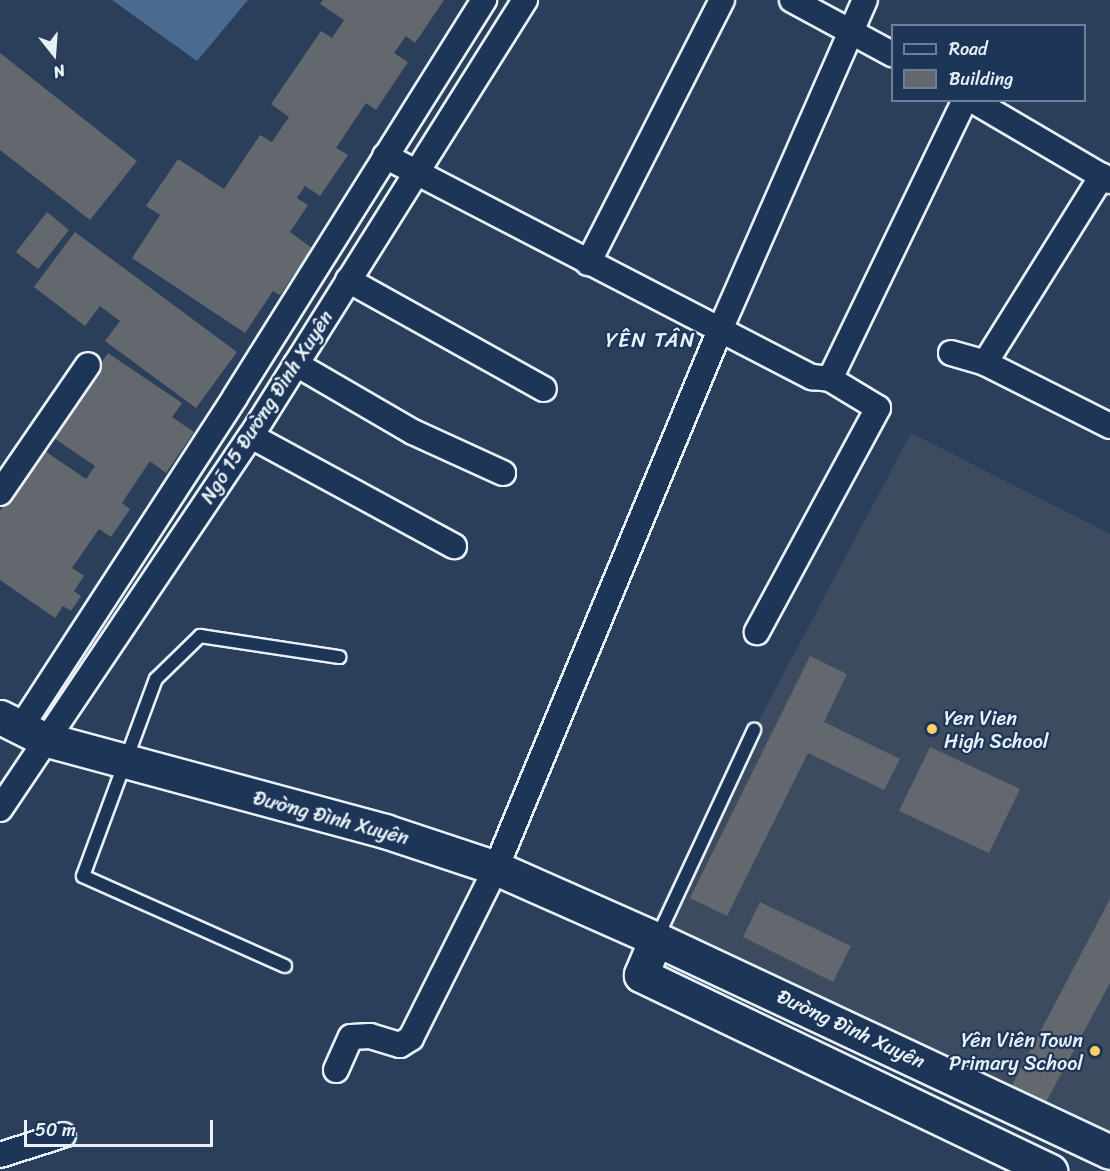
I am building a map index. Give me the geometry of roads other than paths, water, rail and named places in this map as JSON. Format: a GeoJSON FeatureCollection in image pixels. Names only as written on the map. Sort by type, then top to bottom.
{"type":"FeatureCollection","features":[{"type":"Feature","properties":{"kind":"street","name":"Ngõ 15 Đường Đình Xuyên"},"geometry":{"type":"LineString","coordinates":[[0,808],[22,728],[484,0]]}},
{"type":"Feature","properties":{"kind":"street","name":"Ngõ 15 Đường Đình Xuyên"},"geometry":{"type":"LineString","coordinates":[[22,728],[250,436],[417,175],[525,0]]}},
{"type":"Feature","properties":{"kind":"street"},"geometry":{"type":"LineString","coordinates":[[588,262],[722,0]]}},
{"type":"Feature","properties":{"kind":"street"},"geometry":{"type":"LineString","coordinates":[[792,0],[891,53]]}},
{"type":"Feature","properties":{"kind":"street"},"geometry":{"type":"LineString","coordinates":[[336,1070],[351,1037],[370,1036],[400,1045],[411,1038],[495,868],[720,330],[865,0]]}},
{"type":"Feature","properties":{"kind":"street"},"geometry":{"type":"LineString","coordinates":[[830,379],[964,102]]}},
{"type":"Feature","properties":{"kind":"street"},"geometry":{"type":"LineString","coordinates":[[975,102],[1106,179],[985,363]]}},
{"type":"Feature","properties":{"kind":"street"},"geometry":{"type":"LineString","coordinates":[[385,156],[417,175],[812,377],[830,379],[878,408],[757,632]]}},
{"type":"Feature","properties":{"kind":"street"},"geometry":{"type":"LineString","coordinates":[[348,280],[544,389]]}},
{"type":"Feature","properties":{"kind":"street"},"geometry":{"type":"LineString","coordinates":[[951,353],[985,363],[1110,426]]}},
{"type":"Feature","properties":{"kind":"street"},"geometry":{"type":"LineString","coordinates":[[296,364],[413,432],[503,473]]}},
{"type":"Feature","properties":{"kind":"street"},"geometry":{"type":"LineString","coordinates":[[0,493],[88,365]]}},
{"type":"Feature","properties":{"kind":"street"},"geometry":{"type":"LineString","coordinates":[[250,436],[454,546]]}},
{"type":"Feature","properties":{"kind":"street","name":"Đường Đình Xuyên"},"geometry":{"type":"LineString","coordinates":[[22,728],[124,762],[385,831],[495,868],[656,939],[1110,1152]]}},
{"type":"Feature","properties":{"kind":"street","name":"Đường Đình Xuyên"},"geometry":{"type":"LineString","coordinates":[[656,939],[641,975],[1051,1171]]}},
{"type":"Feature","properties":{"kind":"street"},"geometry":{"type":"LineString","coordinates":[[0,1155],[63,1136]]}},
{"type":"Feature","properties":{"kind":"lane"},"geometry":{"type":"LineString","coordinates":[[285,966],[83,876],[156,679],[200,636],[339,657]]}},
{"type":"Feature","properties":{"kind":"lane"},"geometry":{"type":"LineString","coordinates":[[656,939],[754,730]]}},
{"type":"Feature","properties":{"kind":"water"},"geometry":{"type":"Polygon","coordinates":[[[112,0],[248,0],[197,61],[112,0]]]}},
{"type":"Feature","properties":{"kind":"place","name":"Yen Vien High School"},"geometry":{"type":"Point","coordinates":[932,729]}},
{"type":"Feature","properties":{"kind":"place","name":"Yên Viên Town Primary School"},"geometry":{"type":"Point","coordinates":[1095,1051]}},
{"type":"Feature","properties":{"kind":"district","name":"YÊN TÂN"},"geometry":{"type":"Point","coordinates":[651,340]}}]}
